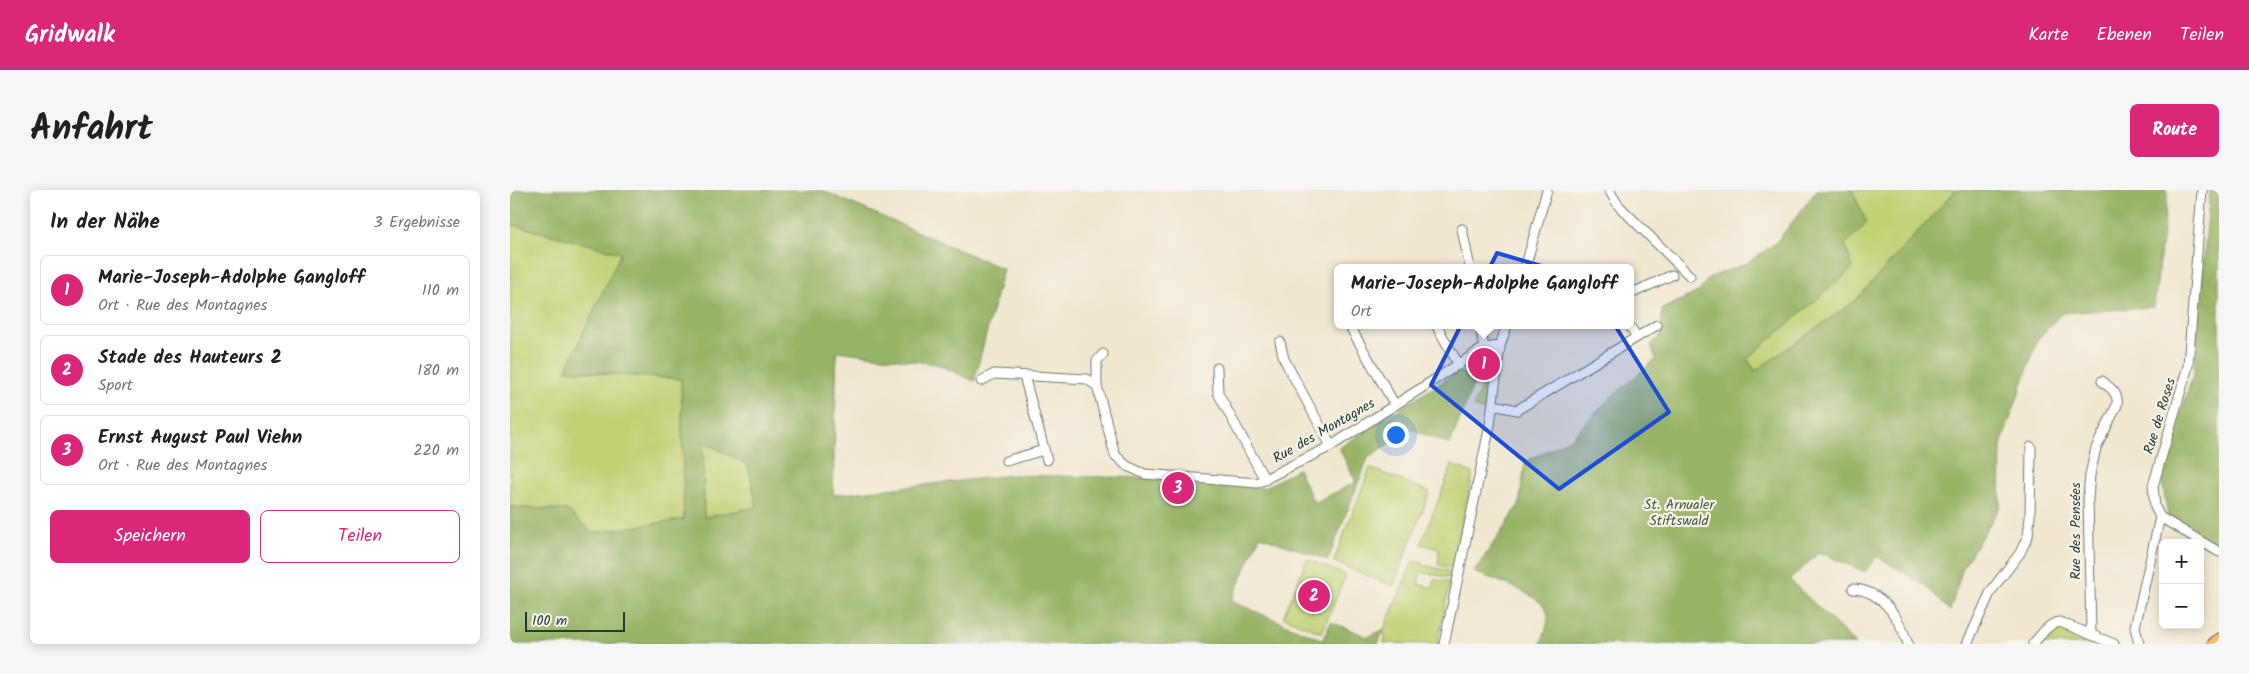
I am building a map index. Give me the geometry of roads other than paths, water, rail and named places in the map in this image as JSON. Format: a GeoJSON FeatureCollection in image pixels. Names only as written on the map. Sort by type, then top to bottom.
{"type":"FeatureCollection","features":[{"type":"Feature","properties":{"kind":"highway"},"geometry":{"type":"LineString","coordinates":[[2214,644],[2219,640]]}},
{"type":"Feature","properties":{"kind":"street"},"geometry":{"type":"LineString","coordinates":[[1526,264],[1547,190]]}},
{"type":"Feature","properties":{"kind":"street"},"geometry":{"type":"LineString","coordinates":[[1609,190],[1618,205],[1690,276]]}},
{"type":"Feature","properties":{"kind":"street","name":"Rue de Roses"},"geometry":{"type":"LineString","coordinates":[[2139,644],[2135,627],[2160,517],[2155,507],[2153,486],[2188,366],[2202,190]]}},
{"type":"Feature","properties":{"kind":"street"},"geometry":{"type":"LineString","coordinates":[[1462,228],[1469,264]]}},
{"type":"Feature","properties":{"kind":"street"},"geometry":{"type":"LineString","coordinates":[[1634,292],[1672,275]]}},
{"type":"Feature","properties":{"kind":"street"},"geometry":{"type":"LineString","coordinates":[[1494,401],[1517,410],[1657,325]]}},
{"type":"Feature","properties":{"kind":"street"},"geometry":{"type":"LineString","coordinates":[[1352,329],[1396,405]]}},
{"type":"Feature","properties":{"kind":"street"},"geometry":{"type":"LineString","coordinates":[[1438,329],[1459,365]]}},
{"type":"Feature","properties":{"kind":"street"},"geometry":{"type":"LineString","coordinates":[[1481,329],[1484,348]]}},
{"type":"Feature","properties":{"kind":"street"},"geometry":{"type":"LineString","coordinates":[[1444,644],[1494,401],[1500,346],[1505,329]]}},
{"type":"Feature","properties":{"kind":"street"},"geometry":{"type":"LineString","coordinates":[[1632,329],[1637,337]]}},
{"type":"Feature","properties":{"kind":"street"},"geometry":{"type":"LineString","coordinates":[[1280,342],[1284,359],[1331,446]]}},
{"type":"Feature","properties":{"kind":"street","name":"Rue des Montagnes"},"geometry":{"type":"LineString","coordinates":[[1097,386],[1115,455],[1127,466],[1145,474],[1258,483],[1331,446],[1484,348],[1500,346]]}},
{"type":"Feature","properties":{"kind":"street"},"geometry":{"type":"LineString","coordinates":[[1097,386],[1097,361],[1103,354]]}},
{"type":"Feature","properties":{"kind":"street"},"geometry":{"type":"LineString","coordinates":[[1217,368],[1218,393],[1266,480]]}},
{"type":"Feature","properties":{"kind":"street"},"geometry":{"type":"LineString","coordinates":[[981,381],[994,374],[1088,379],[1097,386]]}},
{"type":"Feature","properties":{"kind":"street"},"geometry":{"type":"LineString","coordinates":[[1006,461],[1046,455],[1024,376]]}},
{"type":"Feature","properties":{"kind":"street","name":"Rue des Pensées"},"geometry":{"type":"LineString","coordinates":[[2091,633],[2088,499],[2090,469],[2094,453],[2117,405],[2118,398],[2115,392],[2102,381]]}},
{"type":"Feature","properties":{"kind":"street"},"geometry":{"type":"LineString","coordinates":[[1967,644],[1991,591],[2020,553],[2028,536],[2031,446]]}},
{"type":"Feature","properties":{"kind":"street"},"geometry":{"type":"LineString","coordinates":[[2160,517],[2219,552]]}},
{"type":"Feature","properties":{"kind":"street"},"geometry":{"type":"LineString","coordinates":[[1853,590],[1871,593],[1886,604],[1898,622],[1908,644]]}},
{"type":"Feature","properties":{"kind":"street"},"geometry":{"type":"LineString","coordinates":[[2033,644],[2054,623],[2060,622],[2091,633],[2114,644]]}},
{"type":"Feature","properties":{"kind":"place","name":"Marie-Joseph-Adolphe Gangloff"},"geometry":{"type":"Point","coordinates":[1484,364]}},
{"type":"Feature","properties":{"kind":"place","name":"Ernst August Paul Viehn"},"geometry":{"type":"Point","coordinates":[1178,488]}},
{"type":"Feature","properties":{"kind":"place","name":"Stade des Hauteurs 2"},"geometry":{"type":"Point","coordinates":[1314,596]}},
{"type":"Feature","properties":{"kind":"park label","name":"St. Arnualer Stiftswald"},"geometry":{"type":"Point","coordinates":[1679,514]}}]}
